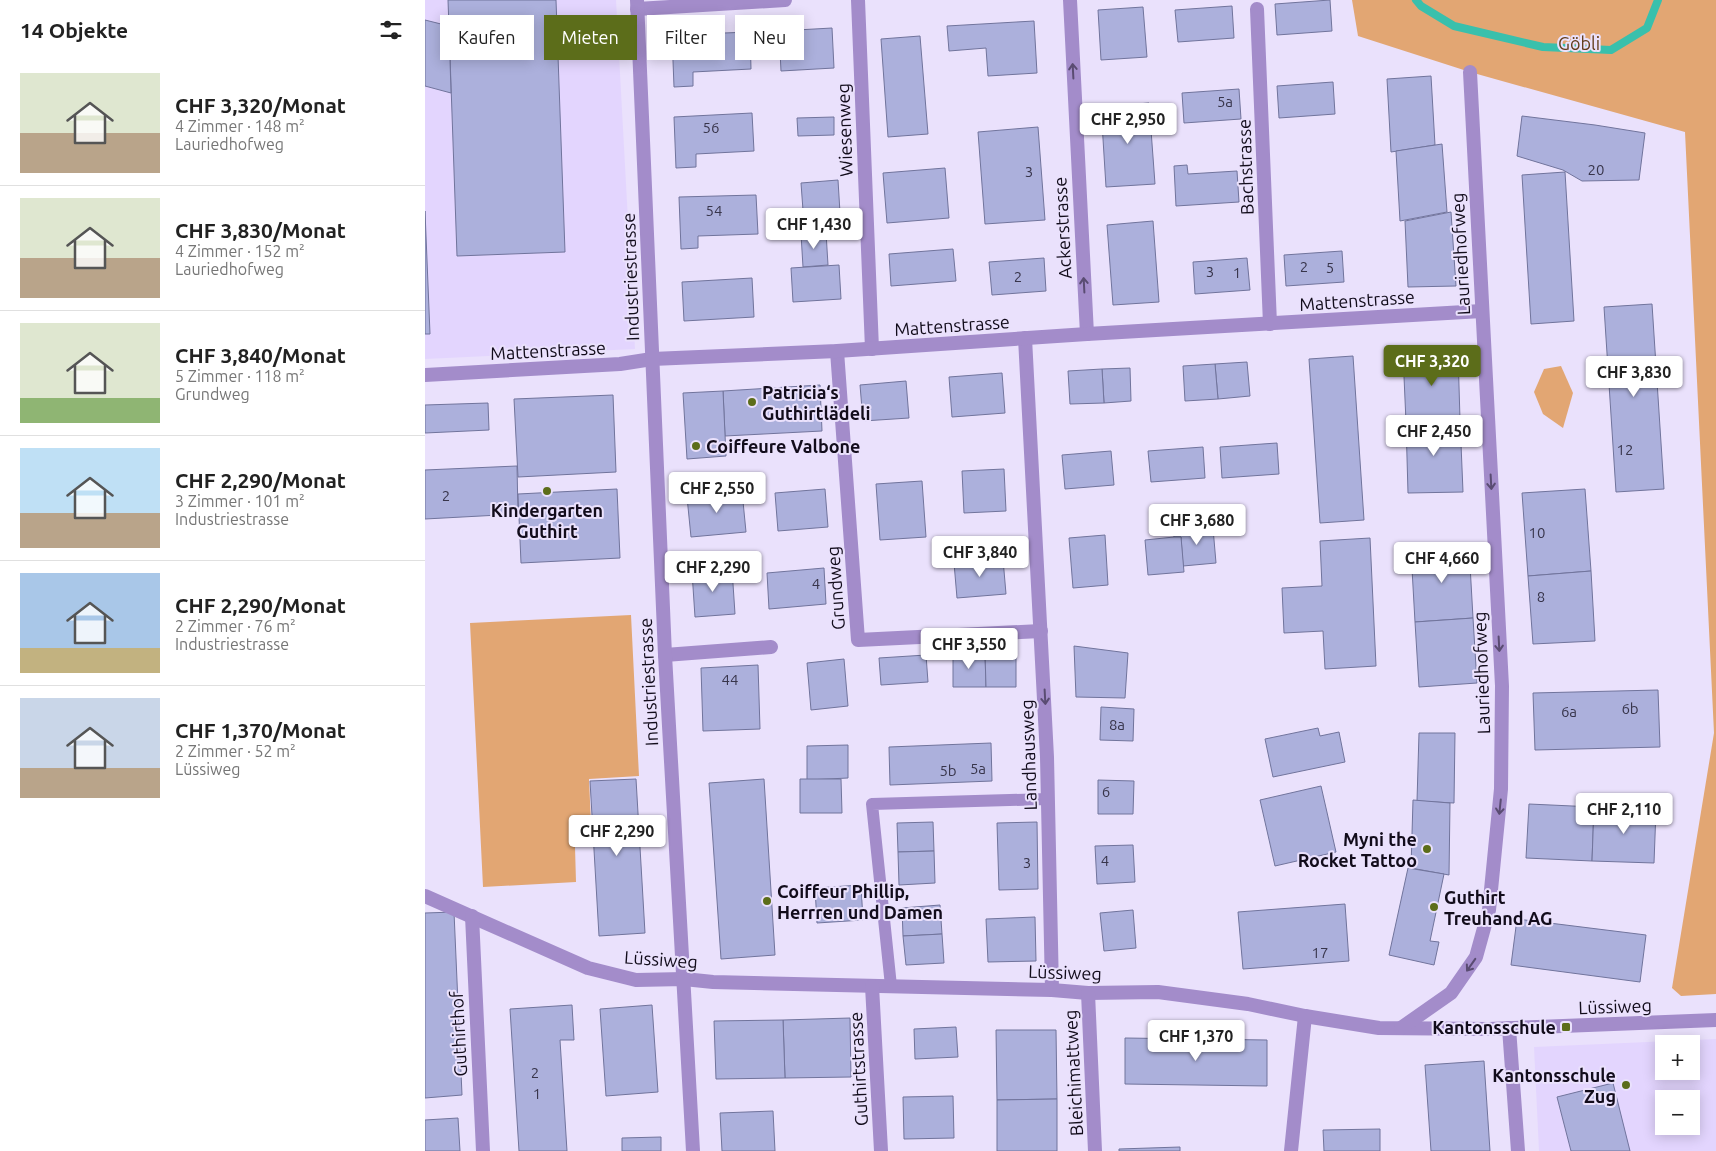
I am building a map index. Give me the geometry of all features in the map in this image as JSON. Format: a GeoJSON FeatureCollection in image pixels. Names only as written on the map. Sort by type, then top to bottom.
{"type":"FeatureCollection","features":[{"type":"Feature","properties":{"kind":"street"},"geometry":{"type":"LineString","coordinates":[[637,4],[785,0]]}},
{"type":"Feature","properties":{"kind":"street","name":"Wiesenweg"},"geometry":{"type":"LineString","coordinates":[[858,0],[872,349]]}},
{"type":"Feature","properties":{"kind":"street","name":"Ackerstrasse"},"geometry":{"type":"LineString","coordinates":[[1070,0],[1087,334]]}},
{"type":"Feature","properties":{"kind":"street","name":"Industriestrasse"},"geometry":{"type":"LineString","coordinates":[[637,4],[665,655],[693,1151]]}},
{"type":"Feature","properties":{"kind":"street","name":"Bachstrasse"},"geometry":{"type":"LineString","coordinates":[[1257,9],[1270,324]]}},
{"type":"Feature","properties":{"kind":"street","name":"Lauriedhofweg"},"geometry":{"type":"LineString","coordinates":[[1401,1028],[1451,993],[1476,957],[1489,910],[1501,790],[1502,686],[1470,72]]}},
{"type":"Feature","properties":{"kind":"street","name":"Mattenstrasse"},"geometry":{"type":"LineString","coordinates":[[425,375],[1482,311]]}},
{"type":"Feature","properties":{"kind":"street","name":"Landhausweg"},"geometry":{"type":"LineString","coordinates":[[1025,338],[1047,758],[1052,990]]}},
{"type":"Feature","properties":{"kind":"street","name":"Grundweg"},"geometry":{"type":"LineString","coordinates":[[837,351],[858,640],[1041,631]]}},
{"type":"Feature","properties":{"kind":"street"},"geometry":{"type":"LineString","coordinates":[[665,655],[771,647]]}},
{"type":"Feature","properties":{"kind":"street","name":"Lüssiweg"},"geometry":{"type":"LineString","coordinates":[[425,896],[588,968],[636,980],[684,979],[713,982],[1052,990],[1088,993],[1158,992],[1247,1004],[1379,1028],[1509,1028],[1716,1020]]}},
{"type":"Feature","properties":{"kind":"street","name":"Guthirthof"},"geometry":{"type":"LineString","coordinates":[[471,916],[483,1151]]}},
{"type":"Feature","properties":{"kind":"street","name":"Guthirtstrasse"},"geometry":{"type":"LineString","coordinates":[[872,986],[881,1151]]}},
{"type":"Feature","properties":{"kind":"street","name":"Bleichimattweg"},"geometry":{"type":"LineString","coordinates":[[1088,993],[1095,1151]]}},
{"type":"Feature","properties":{"kind":"street"},"geometry":{"type":"LineString","coordinates":[[1291,1151],[1305,1016]]}},
{"type":"Feature","properties":{"kind":"street"},"geometry":{"type":"LineString","coordinates":[[1509,1028],[1518,1151]]}},
{"type":"Feature","properties":{"kind":"lane"},"geometry":{"type":"LineString","coordinates":[[891,986],[872,804],[1048,799]]}},
{"type":"Feature","properties":{"kind":"shaded area"},"geometry":{"type":"Polygon","coordinates":[[[425,0],[616,0],[617,15],[544,15],[544,60],[619,60],[635,349],[425,359],[425,0]]]}},
{"type":"Feature","properties":{"kind":"shaded area","name":"Kantonsschule Zug"},"geometry":{"type":"Polygon","coordinates":[[[1716,1039],[1716,1151],[1539,1151],[1534,1047],[1655,1042],[1655,1080],[1700,1080],[1700,1040],[1716,1039]]]}},
{"type":"Feature","properties":{"kind":"green space","name":"Göbli"},"geometry":{"type":"Polygon","coordinates":[[[1352,0],[1716,0],[1716,994],[1681,996],[1672,988],[1714,733],[1685,132],[1470,72],[1358,36],[1352,0]]]}},
{"type":"Feature","properties":{"kind":"green space"},"geometry":{"type":"Polygon","coordinates":[[[1561,366],[1573,393],[1563,428],[1543,414],[1534,392],[1544,369],[1561,366]]]}},
{"type":"Feature","properties":{"kind":"green space"},"geometry":{"type":"Polygon","coordinates":[[[631,615],[639,776],[589,779],[592,846],[575,847],[576,882],[483,887],[470,623],[631,615]]]}},
{"type":"Feature","properties":{"kind":"building"},"geometry":{"type":"Polygon","coordinates":[[[448,0],[556,0],[557,15],[544,15],[544,60],[558,60],[565,252],[457,256],[450,60],[534,60],[534,15],[449,15],[448,0]]]}},
{"type":"Feature","properties":{"kind":"building"},"geometry":{"type":"Polygon","coordinates":[[[1330,0],[1332,31],[1277,35],[1275,4],[1330,0]]]}},
{"type":"Feature","properties":{"kind":"building"},"geometry":{"type":"Polygon","coordinates":[[[1232,6],[1234,38],[1178,42],[1175,10],[1232,6]]]}},
{"type":"Feature","properties":{"kind":"building"},"geometry":{"type":"Polygon","coordinates":[[[1143,7],[1147,57],[1101,60],[1098,10],[1143,7]]]}},
{"type":"Feature","properties":{"kind":"building"},"geometry":{"type":"Polygon","coordinates":[[[425,20],[440,24],[440,60],[450,60],[451,93],[425,86],[425,20]]]}},
{"type":"Feature","properties":{"kind":"building"},"geometry":{"type":"Polygon","coordinates":[[[1034,21],[1037,73],[988,76],[986,48],[949,51],[947,26],[1034,21]]]}},
{"type":"Feature","properties":{"kind":"building"},"geometry":{"type":"Polygon","coordinates":[[[832,28],[834,68],[781,71],[780,60],[804,60],[804,30],[832,28]]]}},
{"type":"Feature","properties":{"kind":"building"},"geometry":{"type":"Polygon","coordinates":[[[725,33],[735,33],[735,60],[751,60],[751,69],[693,72],[693,86],[674,87],[673,60],[725,60],[725,33]]]}},
{"type":"Feature","properties":{"kind":"building"},"geometry":{"type":"Polygon","coordinates":[[[920,36],[928,134],[888,137],[881,39],[920,36]]]}},
{"type":"Feature","properties":{"kind":"building"},"geometry":{"type":"Polygon","coordinates":[[[1431,76],[1435,145],[1391,152],[1387,79],[1431,76]]]}},
{"type":"Feature","properties":{"kind":"building"},"geometry":{"type":"Polygon","coordinates":[[[1333,82],[1335,114],[1279,118],[1277,86],[1333,82]]]}},
{"type":"Feature","properties":{"kind":"building"},"geometry":{"type":"Polygon","coordinates":[[[1239,89],[1241,119],[1184,123],[1182,93],[1239,89]]]}},
{"type":"Feature","properties":{"kind":"building"},"geometry":{"type":"Polygon","coordinates":[[[1149,103],[1155,184],[1106,187],[1101,107],[1149,103]]]}},
{"type":"Feature","properties":{"kind":"building"},"geometry":{"type":"Polygon","coordinates":[[[752,113],[754,151],[696,154],[696,167],[676,168],[674,117],[752,113]]]}},
{"type":"Feature","properties":{"kind":"building"},"geometry":{"type":"Polygon","coordinates":[[[1522,116],[1645,133],[1639,180],[1582,181],[1563,170],[1517,156],[1522,116]]]}},
{"type":"Feature","properties":{"kind":"building"},"geometry":{"type":"Polygon","coordinates":[[[834,117],[834,135],[798,136],[797,118],[834,117]]]}},
{"type":"Feature","properties":{"kind":"building"},"geometry":{"type":"Polygon","coordinates":[[[1038,127],[1045,220],[985,224],[978,132],[1038,127]]]}},
{"type":"Feature","properties":{"kind":"building"},"geometry":{"type":"Polygon","coordinates":[[[1442,144],[1447,212],[1400,221],[1396,151],[1442,144]]]}},
{"type":"Feature","properties":{"kind":"building"},"geometry":{"type":"Polygon","coordinates":[[[1187,165],[1188,174],[1237,171],[1239,202],[1176,206],[1174,166],[1187,165]]]}},
{"type":"Feature","properties":{"kind":"building"},"geometry":{"type":"Polygon","coordinates":[[[945,168],[949,218],[887,223],[883,173],[945,168]]]}},
{"type":"Feature","properties":{"kind":"building"},"geometry":{"type":"Polygon","coordinates":[[[1565,172],[1574,321],[1531,324],[1522,175],[1565,172]]]}},
{"type":"Feature","properties":{"kind":"building"},"geometry":{"type":"Polygon","coordinates":[[[838,180],[841,229],[824,230],[824,223],[804,224],[801,183],[838,180]]]}},
{"type":"Feature","properties":{"kind":"building"},"geometry":{"type":"Polygon","coordinates":[[[756,195],[758,234],[698,236],[698,248],[681,249],[679,197],[756,195]]]}},
{"type":"Feature","properties":{"kind":"building"},"geometry":{"type":"Polygon","coordinates":[[[425,211],[430,334],[425,334],[425,211]]]}},
{"type":"Feature","properties":{"kind":"building"},"geometry":{"type":"Polygon","coordinates":[[[1451,212],[1456,286],[1408,287],[1405,221],[1451,212]]]}},
{"type":"Feature","properties":{"kind":"building"},"geometry":{"type":"Polygon","coordinates":[[[1153,221],[1159,302],[1113,305],[1107,225],[1153,221]]]}},
{"type":"Feature","properties":{"kind":"building"},"geometry":{"type":"Polygon","coordinates":[[[826,232],[828,265],[803,267],[801,234],[826,232]]]}},
{"type":"Feature","properties":{"kind":"building"},"geometry":{"type":"Polygon","coordinates":[[[953,249],[956,281],[891,286],[889,254],[953,249]]]}},
{"type":"Feature","properties":{"kind":"building"},"geometry":{"type":"Polygon","coordinates":[[[1342,251],[1344,282],[1286,286],[1284,255],[1342,251]]]}},
{"type":"Feature","properties":{"kind":"building"},"geometry":{"type":"Polygon","coordinates":[[[1044,258],[1046,291],[992,295],[989,262],[1044,258]]]}},
{"type":"Feature","properties":{"kind":"building"},"geometry":{"type":"Polygon","coordinates":[[[1247,258],[1250,290],[1195,294],[1193,262],[1247,258]]]}},
{"type":"Feature","properties":{"kind":"building"},"geometry":{"type":"Polygon","coordinates":[[[839,265],[841,299],[793,302],[791,268],[839,265]]]}},
{"type":"Feature","properties":{"kind":"building"},"geometry":{"type":"Polygon","coordinates":[[[752,278],[754,317],[684,321],[682,282],[752,278]]]}},
{"type":"Feature","properties":{"kind":"building"},"geometry":{"type":"Polygon","coordinates":[[[1652,304],[1664,489],[1616,492],[1604,307],[1652,304]]]}},
{"type":"Feature","properties":{"kind":"building"},"geometry":{"type":"Polygon","coordinates":[[[1458,352],[1460,420],[1406,422],[1403,354],[1458,352]]]}},
{"type":"Feature","properties":{"kind":"building"},"geometry":{"type":"Polygon","coordinates":[[[1353,356],[1364,520],[1320,523],[1309,359],[1353,356]]]}},
{"type":"Feature","properties":{"kind":"building"},"geometry":{"type":"Polygon","coordinates":[[[1247,362],[1250,396],[1218,399],[1215,364],[1247,362]]]}},
{"type":"Feature","properties":{"kind":"building"},"geometry":{"type":"Polygon","coordinates":[[[1215,364],[1218,399],[1185,401],[1183,366],[1215,364]]]}},
{"type":"Feature","properties":{"kind":"building"},"geometry":{"type":"Polygon","coordinates":[[[1130,368],[1131,401],[1104,403],[1102,369],[1130,368]]]}},
{"type":"Feature","properties":{"kind":"building"},"geometry":{"type":"Polygon","coordinates":[[[1102,369],[1104,403],[1070,404],[1068,371],[1102,369]]]}},
{"type":"Feature","properties":{"kind":"building"},"geometry":{"type":"Polygon","coordinates":[[[1002,373],[1005,413],[952,417],[949,377],[1002,373]]]}},
{"type":"Feature","properties":{"kind":"building"},"geometry":{"type":"Polygon","coordinates":[[[906,381],[909,418],[863,421],[860,385],[906,381]]]}},
{"type":"Feature","properties":{"kind":"building"},"geometry":{"type":"Polygon","coordinates":[[[820,385],[822,431],[725,436],[723,391],[820,385]]]}},
{"type":"Feature","properties":{"kind":"building"},"geometry":{"type":"Polygon","coordinates":[[[723,391],[726,456],[687,459],[683,393],[723,391]]]}},
{"type":"Feature","properties":{"kind":"building"},"geometry":{"type":"Polygon","coordinates":[[[613,395],[616,472],[518,477],[514,399],[613,395]]]}},
{"type":"Feature","properties":{"kind":"building"},"geometry":{"type":"Polygon","coordinates":[[[488,403],[489,430],[425,433],[425,405],[488,403]]]}},
{"type":"Feature","properties":{"kind":"building"},"geometry":{"type":"Polygon","coordinates":[[[1460,420],[1463,492],[1408,493],[1406,422],[1460,420]]]}},
{"type":"Feature","properties":{"kind":"building"},"geometry":{"type":"Polygon","coordinates":[[[1277,443],[1279,474],[1222,478],[1220,447],[1277,443]]]}},
{"type":"Feature","properties":{"kind":"building"},"geometry":{"type":"Polygon","coordinates":[[[1203,447],[1205,478],[1151,482],[1148,451],[1203,447]]]}},
{"type":"Feature","properties":{"kind":"building"},"geometry":{"type":"Polygon","coordinates":[[[1111,451],[1114,485],[1065,489],[1062,455],[1111,451]]]}},
{"type":"Feature","properties":{"kind":"building"},"geometry":{"type":"Polygon","coordinates":[[[517,466],[518,514],[425,519],[425,470],[517,466]]]}},
{"type":"Feature","properties":{"kind":"building"},"geometry":{"type":"Polygon","coordinates":[[[1004,469],[1006,511],[964,513],[962,471],[1004,469]]]}},
{"type":"Feature","properties":{"kind":"building"},"geometry":{"type":"Polygon","coordinates":[[[922,481],[926,537],[880,540],[876,484],[922,481]]]}},
{"type":"Feature","properties":{"kind":"building"},"geometry":{"type":"Polygon","coordinates":[[[617,489],[620,558],[521,563],[518,494],[617,489]]]}},
{"type":"Feature","properties":{"kind":"building"},"geometry":{"type":"Polygon","coordinates":[[[825,489],[828,527],[778,531],[775,493],[825,489]]]}},
{"type":"Feature","properties":{"kind":"building"},"geometry":{"type":"Polygon","coordinates":[[[1585,489],[1591,571],[1528,576],[1522,493],[1585,489]]]}},
{"type":"Feature","properties":{"kind":"building"},"geometry":{"type":"Polygon","coordinates":[[[742,491],[746,532],[691,537],[687,497],[742,491]]]}},
{"type":"Feature","properties":{"kind":"building"},"geometry":{"type":"Polygon","coordinates":[[[1213,528],[1216,563],[1183,566],[1181,537],[1174,537],[1173,531],[1213,528]]]}},
{"type":"Feature","properties":{"kind":"building"},"geometry":{"type":"Polygon","coordinates":[[[1105,535],[1108,585],[1073,588],[1069,538],[1105,535]]]}},
{"type":"Feature","properties":{"kind":"building"},"geometry":{"type":"Polygon","coordinates":[[[1181,537],[1184,572],[1148,575],[1145,540],[1181,537]]]}},
{"type":"Feature","properties":{"kind":"building"},"geometry":{"type":"Polygon","coordinates":[[[1370,538],[1376,666],[1325,669],[1323,631],[1284,633],[1282,588],[1322,586],[1320,541],[1370,538]]]}},
{"type":"Feature","properties":{"kind":"building"},"geometry":{"type":"Polygon","coordinates":[[[1469,547],[1473,618],[1415,622],[1411,551],[1469,547]]]}},
{"type":"Feature","properties":{"kind":"building"},"geometry":{"type":"Polygon","coordinates":[[[1003,559],[1006,594],[957,598],[954,563],[1003,559]]]}},
{"type":"Feature","properties":{"kind":"building"},"geometry":{"type":"Polygon","coordinates":[[[824,568],[826,604],[769,609],[767,573],[824,568]]]}},
{"type":"Feature","properties":{"kind":"building"},"geometry":{"type":"Polygon","coordinates":[[[732,569],[735,614],[695,617],[692,572],[732,569]]]}},
{"type":"Feature","properties":{"kind":"building"},"geometry":{"type":"Polygon","coordinates":[[[1591,571],[1595,641],[1533,644],[1528,576],[1591,571]]]}},
{"type":"Feature","properties":{"kind":"building"},"geometry":{"type":"Polygon","coordinates":[[[1473,618],[1477,683],[1419,687],[1415,622],[1473,618]]]}},
{"type":"Feature","properties":{"kind":"building"},"geometry":{"type":"Polygon","coordinates":[[[1074,646],[1128,653],[1125,698],[1076,697],[1074,646]]]}},
{"type":"Feature","properties":{"kind":"building"},"geometry":{"type":"Polygon","coordinates":[[[953,653],[985,653],[986,687],[953,687],[953,653]]]}},
{"type":"Feature","properties":{"kind":"building"},"geometry":{"type":"Polygon","coordinates":[[[985,653],[1016,653],[1016,687],[986,687],[985,653]]]}},
{"type":"Feature","properties":{"kind":"building"},"geometry":{"type":"Polygon","coordinates":[[[926,655],[928,682],[881,685],[879,658],[926,655]]]}},
{"type":"Feature","properties":{"kind":"building"},"geometry":{"type":"Polygon","coordinates":[[[844,659],[848,706],[811,710],[807,663],[844,659]]]}},
{"type":"Feature","properties":{"kind":"building"},"geometry":{"type":"Polygon","coordinates":[[[758,665],[760,729],[703,731],[701,668],[758,665]]]}},
{"type":"Feature","properties":{"kind":"building"},"geometry":{"type":"Polygon","coordinates":[[[1658,690],[1660,747],[1535,750],[1533,693],[1658,690]]]}},
{"type":"Feature","properties":{"kind":"building"},"geometry":{"type":"Polygon","coordinates":[[[1101,707],[1134,709],[1133,741],[1100,740],[1101,707]]]}},
{"type":"Feature","properties":{"kind":"building"},"geometry":{"type":"Polygon","coordinates":[[[1318,728],[1320,736],[1339,732],[1345,762],[1273,777],[1265,739],[1318,728]]]}},
{"type":"Feature","properties":{"kind":"building"},"geometry":{"type":"Polygon","coordinates":[[[1419,733],[1455,733],[1454,803],[1417,801],[1419,733]]]}},
{"type":"Feature","properties":{"kind":"building"},"geometry":{"type":"Polygon","coordinates":[[[991,743],[992,781],[890,785],[889,747],[991,743]]]}},
{"type":"Feature","properties":{"kind":"building"},"geometry":{"type":"Polygon","coordinates":[[[848,745],[848,778],[807,780],[807,746],[848,745]]]}},
{"type":"Feature","properties":{"kind":"building"},"geometry":{"type":"Polygon","coordinates":[[[636,779],[645,933],[599,936],[590,781],[636,779]]]}},
{"type":"Feature","properties":{"kind":"building"},"geometry":{"type":"Polygon","coordinates":[[[764,779],[775,955],[721,959],[709,783],[764,779]]]}},
{"type":"Feature","properties":{"kind":"building"},"geometry":{"type":"Polygon","coordinates":[[[800,779],[841,779],[842,813],[800,813],[800,779]]]}},
{"type":"Feature","properties":{"kind":"building"},"geometry":{"type":"Polygon","coordinates":[[[1098,780],[1134,781],[1133,814],[1098,814],[1098,780]]]}},
{"type":"Feature","properties":{"kind":"building"},"geometry":{"type":"Polygon","coordinates":[[[1321,786],[1336,852],[1275,866],[1260,800],[1321,786]]]}},
{"type":"Feature","properties":{"kind":"building"},"geometry":{"type":"Polygon","coordinates":[[[1413,800],[1450,803],[1449,875],[1411,868],[1413,800]]]}},
{"type":"Feature","properties":{"kind":"building"},"geometry":{"type":"Polygon","coordinates":[[[1529,804],[1594,807],[1592,861],[1526,858],[1529,804]]]}},
{"type":"Feature","properties":{"kind":"building"},"geometry":{"type":"Polygon","coordinates":[[[1594,807],[1656,810],[1654,863],[1592,861],[1594,807]]]}},
{"type":"Feature","properties":{"kind":"building"},"geometry":{"type":"Polygon","coordinates":[[[933,822],[934,851],[898,852],[897,823],[933,822]]]}},
{"type":"Feature","properties":{"kind":"building"},"geometry":{"type":"Polygon","coordinates":[[[1037,822],[1038,889],[999,890],[997,823],[1037,822]]]}},
{"type":"Feature","properties":{"kind":"building"},"geometry":{"type":"Polygon","coordinates":[[[1133,845],[1135,882],[1097,884],[1095,846],[1133,845]]]}},
{"type":"Feature","properties":{"kind":"building"},"geometry":{"type":"Polygon","coordinates":[[[934,851],[935,883],[899,885],[898,852],[934,851]]]}},
{"type":"Feature","properties":{"kind":"building"},"geometry":{"type":"Polygon","coordinates":[[[1408,868],[1444,874],[1430,941],[1439,942],[1434,965],[1389,955],[1408,868]]]}},
{"type":"Feature","properties":{"kind":"building"},"geometry":{"type":"Polygon","coordinates":[[[861,885],[863,920],[817,923],[815,888],[861,885]]]}},
{"type":"Feature","properties":{"kind":"building"},"geometry":{"type":"Polygon","coordinates":[[[1345,904],[1349,961],[1243,969],[1238,912],[1345,904]]]}},
{"type":"Feature","properties":{"kind":"building"},"geometry":{"type":"Polygon","coordinates":[[[940,905],[942,934],[903,936],[902,908],[940,905]]]}},
{"type":"Feature","properties":{"kind":"building"},"geometry":{"type":"Polygon","coordinates":[[[1133,910],[1136,948],[1104,951],[1100,913],[1133,910]]]}},
{"type":"Feature","properties":{"kind":"building"},"geometry":{"type":"Polygon","coordinates":[[[454,912],[462,1095],[425,1098],[425,913],[454,912]]]}},
{"type":"Feature","properties":{"kind":"building"},"geometry":{"type":"Polygon","coordinates":[[[1035,917],[1036,961],[988,962],[986,919],[1035,917]]]}},
{"type":"Feature","properties":{"kind":"building"},"geometry":{"type":"Polygon","coordinates":[[[1517,919],[1646,935],[1640,982],[1511,965],[1517,919]]]}},
{"type":"Feature","properties":{"kind":"building"},"geometry":{"type":"Polygon","coordinates":[[[942,934],[944,963],[906,965],[903,936],[942,934]]]}},
{"type":"Feature","properties":{"kind":"building"},"geometry":{"type":"Polygon","coordinates":[[[572,1005],[574,1040],[560,1040],[567,1151],[519,1151],[510,1009],[572,1005]]]}},
{"type":"Feature","properties":{"kind":"building"},"geometry":{"type":"Polygon","coordinates":[[[652,1005],[658,1092],[606,1096],[600,1009],[652,1005]]]}},
{"type":"Feature","properties":{"kind":"building"},"geometry":{"type":"Polygon","coordinates":[[[850,1018],[851,1077],[785,1078],[783,1020],[850,1018]]]}},
{"type":"Feature","properties":{"kind":"building"},"geometry":{"type":"Polygon","coordinates":[[[783,1020],[785,1078],[716,1079],[714,1021],[783,1020]]]}},
{"type":"Feature","properties":{"kind":"building"},"geometry":{"type":"Polygon","coordinates":[[[956,1027],[958,1057],[915,1059],[914,1029],[956,1027]]]}},
{"type":"Feature","properties":{"kind":"building"},"geometry":{"type":"Polygon","coordinates":[[[996,1030],[1056,1030],[1057,1099],[997,1100],[996,1030]]]}},
{"type":"Feature","properties":{"kind":"building"},"geometry":{"type":"Polygon","coordinates":[[[1125,1038],[1267,1040],[1267,1086],[1125,1084],[1125,1038]]]}},
{"type":"Feature","properties":{"kind":"building"},"geometry":{"type":"Polygon","coordinates":[[[1484,1061],[1490,1151],[1431,1151],[1425,1065],[1484,1061]]]}},
{"type":"Feature","properties":{"kind":"building"},"geometry":{"type":"Polygon","coordinates":[[[1613,1083],[1630,1151],[1571,1151],[1557,1097],[1613,1083]]]}},
{"type":"Feature","properties":{"kind":"building"},"geometry":{"type":"Polygon","coordinates":[[[953,1096],[954,1138],[904,1139],[903,1097],[953,1096]]]}},
{"type":"Feature","properties":{"kind":"building"},"geometry":{"type":"Polygon","coordinates":[[[1057,1099],[1057,1151],[997,1151],[997,1100],[1057,1099]]]}},
{"type":"Feature","properties":{"kind":"building"},"geometry":{"type":"Polygon","coordinates":[[[773,1111],[775,1151],[722,1151],[720,1113],[773,1111]]]}},
{"type":"Feature","properties":{"kind":"building"},"geometry":{"type":"Polygon","coordinates":[[[458,1118],[460,1151],[425,1151],[425,1120],[458,1118]]]}},
{"type":"Feature","properties":{"kind":"building"},"geometry":{"type":"Polygon","coordinates":[[[1380,1129],[1380,1151],[1324,1151],[1323,1130],[1380,1129]]]}},
{"type":"Feature","properties":{"kind":"building"},"geometry":{"type":"Polygon","coordinates":[[[661,1137],[661,1151],[622,1151],[622,1138],[661,1137]]]}},
{"type":"Feature","properties":{"kind":"building"},"geometry":{"type":"Polygon","coordinates":[[[1180,1147],[1180,1151],[1119,1151],[1119,1149],[1180,1147]]]}},
{"type":"Feature","properties":{"kind":"waterway"},"geometry":{"type":"LineString","coordinates":[[1416,0],[1421,6],[1454,26],[1543,47],[1611,50],[1647,28],[1658,0]]}},
{"type":"Feature","properties":{"kind":"place","name":"Patricia‘s Guthirtlädeli"},"geometry":{"type":"Point","coordinates":[752,402]}},
{"type":"Feature","properties":{"kind":"place","name":"Coiffeure Valbone"},"geometry":{"type":"Point","coordinates":[696,446]}},
{"type":"Feature","properties":{"kind":"place","name":"Kindergarten Guthirt"},"geometry":{"type":"Point","coordinates":[547,491]}},
{"type":"Feature","properties":{"kind":"place","name":"Myni the Rocket Tattoo"},"geometry":{"type":"Point","coordinates":[1427,849]}},
{"type":"Feature","properties":{"kind":"place","name":"Coiffeur Phillip, Herrren und Damen"},"geometry":{"type":"Point","coordinates":[767,901]}},
{"type":"Feature","properties":{"kind":"place","name":"Guthirt Treuhand AG"},"geometry":{"type":"Point","coordinates":[1434,907]}},
{"type":"Feature","properties":{"kind":"place","name":"Kantonsschule"},"geometry":{"type":"Point","coordinates":[1566,1027]}},
{"type":"Feature","properties":{"kind":"place","name":"Kantonsschule Zug"},"geometry":{"type":"Point","coordinates":[1626,1085]}}]}
